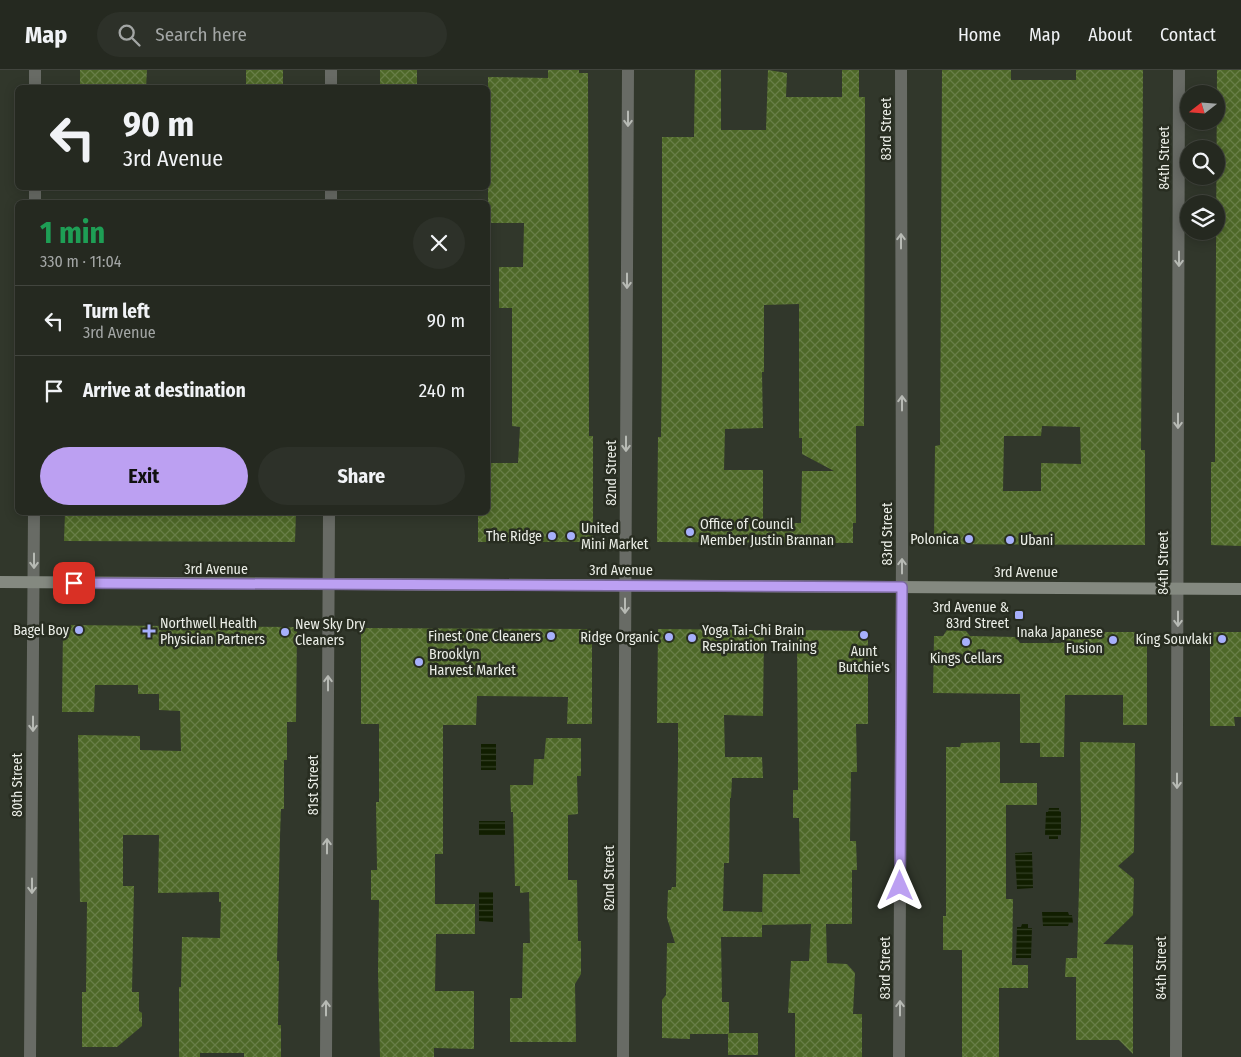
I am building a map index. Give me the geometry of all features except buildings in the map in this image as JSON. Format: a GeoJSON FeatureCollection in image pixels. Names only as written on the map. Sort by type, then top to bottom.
{"type":"FeatureCollection","features":[{"type":"Feature","properties":{"kind":"street"},"geometry":{"type":"LineString","coordinates":[[35,70],[35,85]]}},
{"type":"Feature","properties":{"kind":"street"},"geometry":{"type":"LineString","coordinates":[[331,70],[331,85]]}},
{"type":"Feature","properties":{"kind":"street","name":"82nd Street"},"geometry":{"type":"LineString","coordinates":[[623,1057],[628,70]]}},
{"type":"Feature","properties":{"kind":"street","name":"83rd Street"},"geometry":{"type":"LineString","coordinates":[[899,1057],[902,587],[900,70]]}},
{"type":"Feature","properties":{"kind":"street","name":"84th Street"},"geometry":{"type":"LineString","coordinates":[[1176,1057],[1179,70]]}},
{"type":"Feature","properties":{"kind":"street","name":"80th Street"},"geometry":{"type":"LineString","coordinates":[[30,1057],[34,515]]}},
{"type":"Feature","properties":{"kind":"street","name":"81st Street"},"geometry":{"type":"LineString","coordinates":[[326,1057],[329,515]]}},
{"type":"Feature","properties":{"kind":"street","name":"3rd Avenue"},"geometry":{"type":"LineString","coordinates":[[0,582],[1241,589]]}},
{"type":"Feature","properties":{"kind":"shaded area"},"geometry":{"type":"Polygon","coordinates":[[[481,744],[496,744],[496,770],[481,770],[481,744]]]}},
{"type":"Feature","properties":{"kind":"shaded area"},"geometry":{"type":"Polygon","coordinates":[[[1049,808],[1059,808],[1061,812],[1061,835],[1058,835],[1058,839],[1049,839],[1049,835],[1045,835],[1046,812],[1048,812],[1049,808]]]}},
{"type":"Feature","properties":{"kind":"shaded area"},"geometry":{"type":"Polygon","coordinates":[[[479,821],[505,821],[505,835],[479,835],[479,821]]]}},
{"type":"Feature","properties":{"kind":"shaded area"},"geometry":{"type":"Polygon","coordinates":[[[1032,852],[1033,888],[1017,889],[1015,853],[1032,852]]]}},
{"type":"Feature","properties":{"kind":"shaded area"},"geometry":{"type":"Polygon","coordinates":[[[479,892],[493,892],[493,922],[479,921],[479,892]]]}},
{"type":"Feature","properties":{"kind":"shaded area"},"geometry":{"type":"Polygon","coordinates":[[[1042,912],[1068,912],[1069,915],[1072,915],[1073,923],[1069,923],[1068,926],[1043,926],[1042,912]]]}},
{"type":"Feature","properties":{"kind":"shaded area"},"geometry":{"type":"Polygon","coordinates":[[[1022,924],[1028,924],[1028,928],[1032,928],[1031,958],[1016,958],[1017,927],[1021,927],[1022,924]]]}},
{"type":"Feature","properties":{"kind":"place","name":"Office of Council Member Justin Brannan"},"geometry":{"type":"Point","coordinates":[690,532]}},
{"type":"Feature","properties":{"kind":"place","name":"The Ridge"},"geometry":{"type":"Point","coordinates":[552,536]}},
{"type":"Feature","properties":{"kind":"place","name":"United Mini Market"},"geometry":{"type":"Point","coordinates":[571,536]}},
{"type":"Feature","properties":{"kind":"place","name":"Polonica"},"geometry":{"type":"Point","coordinates":[969,539]}},
{"type":"Feature","properties":{"kind":"place","name":"Ubani"},"geometry":{"type":"Point","coordinates":[1010,540]}},
{"type":"Feature","properties":{"kind":"place","name":"3rd Avenue & 83rd Street"},"geometry":{"type":"Point","coordinates":[1019,615]}},
{"type":"Feature","properties":{"kind":"place","name":"Bagel Boy"},"geometry":{"type":"Point","coordinates":[79,630]}},
{"type":"Feature","properties":{"kind":"place","name":"Northwell Health Physician Partners"},"geometry":{"type":"Point","coordinates":[149,631]}},
{"type":"Feature","properties":{"kind":"place","name":"New Sky Dry Cleaners"},"geometry":{"type":"Point","coordinates":[285,632]}},
{"type":"Feature","properties":{"kind":"place","name":"Aunt Butchie's"},"geometry":{"type":"Point","coordinates":[864,635]}},
{"type":"Feature","properties":{"kind":"place","name":"Finest One Cleaners"},"geometry":{"type":"Point","coordinates":[551,636]}},
{"type":"Feature","properties":{"kind":"place","name":"Ridge Organic"},"geometry":{"type":"Point","coordinates":[669,637]}},
{"type":"Feature","properties":{"kind":"place","name":"Yoga Tai-Chi Brain Respiration Training"},"geometry":{"type":"Point","coordinates":[692,638]}},
{"type":"Feature","properties":{"kind":"place","name":"King Souvlaki"},"geometry":{"type":"Point","coordinates":[1222,639]}},
{"type":"Feature","properties":{"kind":"place","name":"Inaka Japanese Fusion"},"geometry":{"type":"Point","coordinates":[1113,640]}},
{"type":"Feature","properties":{"kind":"place","name":"Kings Cellars"},"geometry":{"type":"Point","coordinates":[966,642]}},
{"type":"Feature","properties":{"kind":"place","name":"Brooklyn Harvest Market"},"geometry":{"type":"Point","coordinates":[419,662]}},
{"type":"Feature","properties":{"kind":"route"},"geometry":{"type":"LineString","coordinates":[[74,583],[902,587],[900,886]]}}]}
